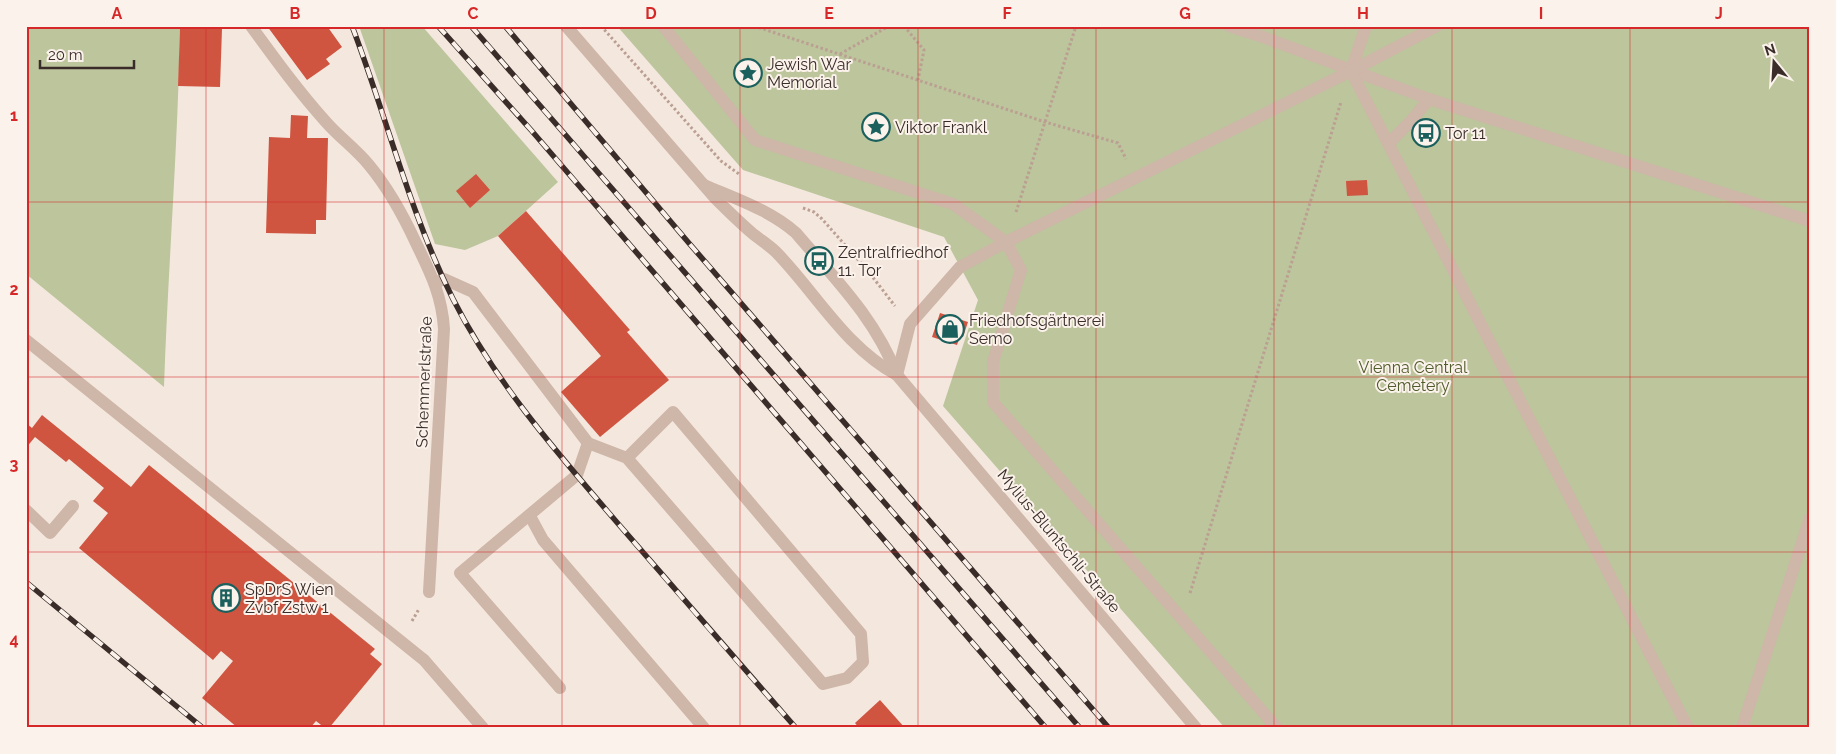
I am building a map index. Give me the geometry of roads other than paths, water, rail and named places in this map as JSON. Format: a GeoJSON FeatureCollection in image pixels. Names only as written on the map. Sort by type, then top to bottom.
{"type":"FeatureCollection","features":[{"type":"Feature","properties":{"kind":"street","name":"Schemmerlstraße"},"geometry":{"type":"LineString","coordinates":[[251,26],[300,91],[321,116],[368,163],[397,203],[435,283],[443,309],[444,329],[429,592]]}},
{"type":"Feature","properties":{"kind":"street","name":"Mylius-Bluntschli-Straße"},"geometry":{"type":"LineString","coordinates":[[566,26],[715,198],[742,224],[775,251],[850,338],[884,368],[897,375]]}},
{"type":"Feature","properties":{"kind":"street"},"geometry":{"type":"LineString","coordinates":[[663,26],[755,140],[952,204],[1006,242],[1021,270],[993,362],[994,402],[1277,728]]}},
{"type":"Feature","properties":{"kind":"street"},"geometry":{"type":"LineString","coordinates":[[1229,26],[1429,99],[1810,220]]}},
{"type":"Feature","properties":{"kind":"street"},"geometry":{"type":"LineString","coordinates":[[1366,26],[1351,70],[1688,728]]}},
{"type":"Feature","properties":{"kind":"street"},"geometry":{"type":"LineString","coordinates":[[897,375],[910,324],[960,267],[1006,242],[1436,26]]}},
{"type":"Feature","properties":{"kind":"street"},"geometry":{"type":"LineString","coordinates":[[1389,143],[1429,99]]}},
{"type":"Feature","properties":{"kind":"street","name":"Mylius-Bluntschli-Straße"},"geometry":{"type":"LineString","coordinates":[[704,185],[770,214],[796,234],[866,315],[879,335],[897,375],[1196,728]]}},
{"type":"Feature","properties":{"kind":"street"},"geometry":{"type":"LineString","coordinates":[[435,283],[444,279],[473,292],[588,443],[627,458],[823,684],[847,678],[863,662],[861,634],[674,412],[627,458]]}},
{"type":"Feature","properties":{"kind":"street"},"geometry":{"type":"LineString","coordinates":[[26,340],[424,660],[483,728]]}},
{"type":"Feature","properties":{"kind":"street"},"geometry":{"type":"LineString","coordinates":[[560,688],[460,573],[577,475],[588,443]]}},
{"type":"Feature","properties":{"kind":"street"},"geometry":{"type":"LineString","coordinates":[[26,510],[50,533],[73,506]]}},
{"type":"Feature","properties":{"kind":"street"},"geometry":{"type":"LineString","coordinates":[[530,516],[543,540],[704,728]]}},
{"type":"Feature","properties":{"kind":"street"},"geometry":{"type":"LineString","coordinates":[[1742,728],[1810,518]]}},
{"type":"Feature","properties":{"kind":"railway"},"geometry":{"type":"LineString","coordinates":[[352,26],[411,198],[437,266],[470,330],[509,390],[552,446],[796,728]]}},
{"type":"Feature","properties":{"kind":"railway"},"geometry":{"type":"LineString","coordinates":[[438,26],[531,130],[1046,728]]}},
{"type":"Feature","properties":{"kind":"railway"},"geometry":{"type":"LineString","coordinates":[[471,26],[1080,728]]}},
{"type":"Feature","properties":{"kind":"railway"},"geometry":{"type":"LineString","coordinates":[[505,26],[688,242],[1109,728]]}},
{"type":"Feature","properties":{"kind":"railway"},"geometry":{"type":"LineString","coordinates":[[26,582],[203,728]]}},
{"type":"Feature","properties":{"kind":"place","name":"Jewish War Memorial"},"geometry":{"type":"Point","coordinates":[748,73]}},
{"type":"Feature","properties":{"kind":"place","name":"Viktor Frankl"},"geometry":{"type":"Point","coordinates":[876,127]}},
{"type":"Feature","properties":{"kind":"place","name":"Tor 11"},"geometry":{"type":"Point","coordinates":[1426,133]}},
{"type":"Feature","properties":{"kind":"place","name":"Zentralfriedhof 11. Tor"},"geometry":{"type":"Point","coordinates":[819,261]}},
{"type":"Feature","properties":{"kind":"place","name":"Friedhofsgärtnerei Semo"},"geometry":{"type":"Point","coordinates":[950,329]}},
{"type":"Feature","properties":{"kind":"place","name":"SpDrS Wien Zvbf Zstw 1"},"geometry":{"type":"Point","coordinates":[226,598]}},
{"type":"Feature","properties":{"kind":"park label","name":"Vienna Central Cemetery"},"geometry":{"type":"Point","coordinates":[1413,376]}}]}
